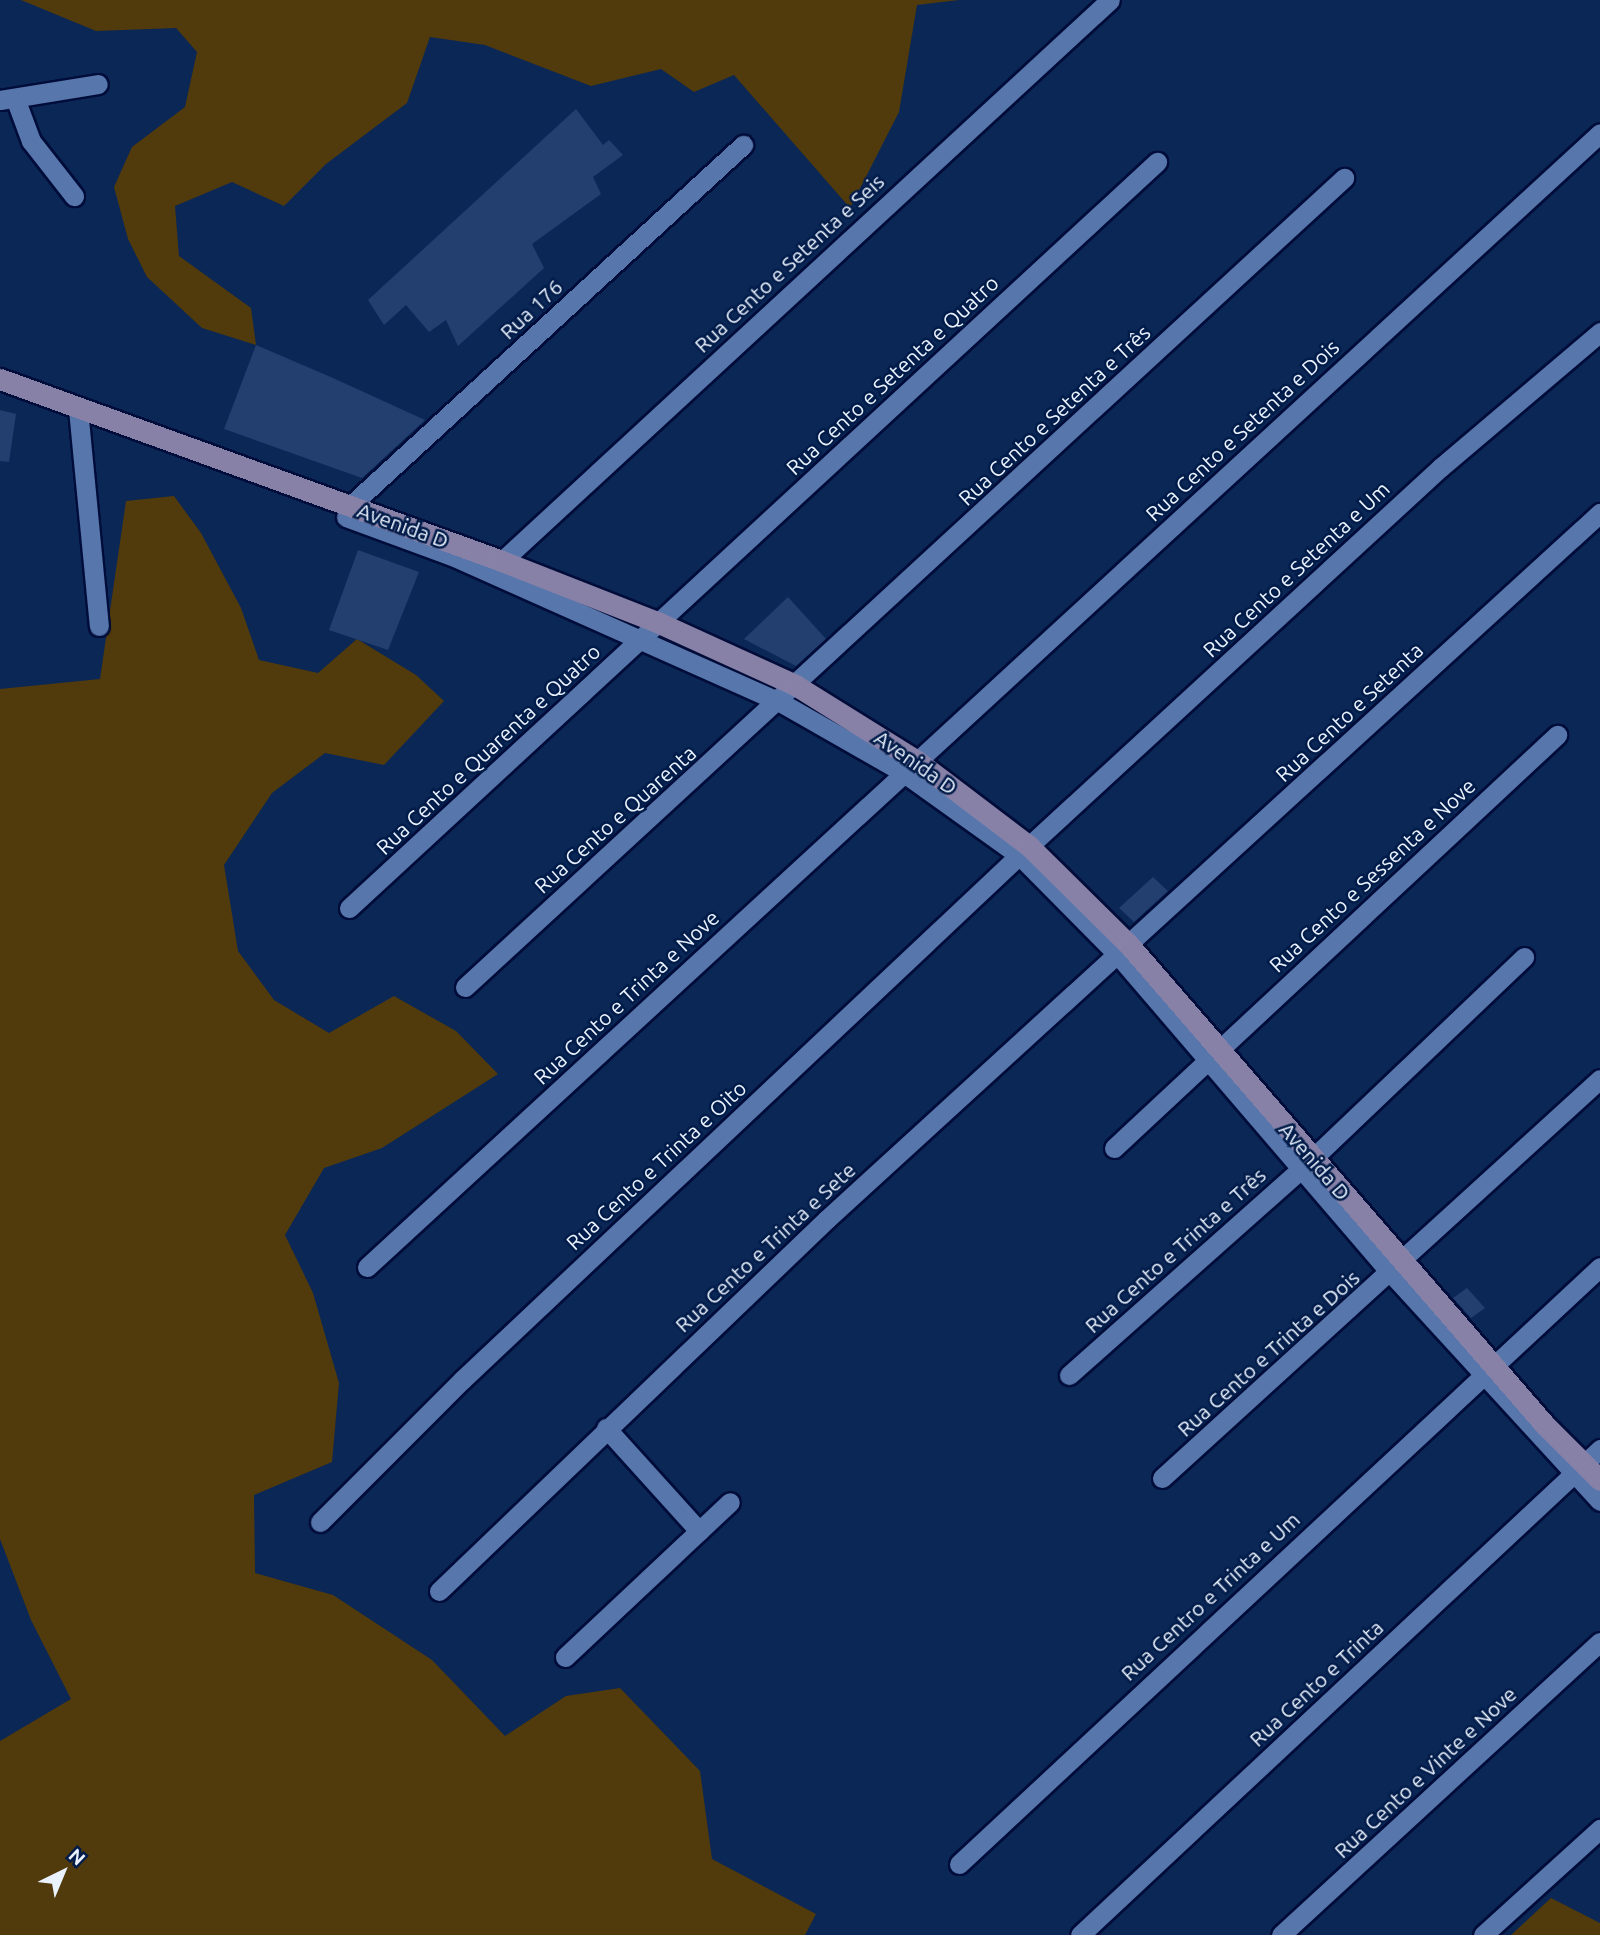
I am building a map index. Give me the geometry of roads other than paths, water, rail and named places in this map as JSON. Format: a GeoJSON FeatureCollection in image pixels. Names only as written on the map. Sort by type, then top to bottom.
{"type":"FeatureCollection","features":[{"type":"Feature","properties":{"kind":"street","name":"Rua Cento e Setenta e Seis"},"geometry":{"type":"LineString","coordinates":[[502,561],[1110,0]]}},
{"type":"Feature","properties":{"kind":"street"},"geometry":{"type":"LineString","coordinates":[[74,196],[31,141],[8,99],[98,83]]}},
{"type":"Feature","properties":{"kind":"street","name":"Rua Cento e Setenta e Dois"},"geometry":{"type":"LineString","coordinates":[[910,767],[1600,135]]}},
{"type":"Feature","properties":{"kind":"street","name":"Rua 176"},"geometry":{"type":"LineString","coordinates":[[348,512],[743,145]]}},
{"type":"Feature","properties":{"kind":"street","name":"Rua Cento e Setenta e Quatro"},"geometry":{"type":"LineString","coordinates":[[657,622],[1157,162]]}},
{"type":"Feature","properties":{"kind":"street","name":"Rua Cento e Setenta e Três"},"geometry":{"type":"LineString","coordinates":[[795,685],[1344,178]]}},
{"type":"Feature","properties":{"kind":"street","name":"Rua Cento e Setenta e Um"},"geometry":{"type":"LineString","coordinates":[[1025,851],[1451,458],[1600,332]]}},
{"type":"Feature","properties":{"kind":"street","name":"Avenida D"},"geometry":{"type":"LineString","coordinates":[[0,379],[348,512],[452,555],[778,701],[910,767]]}},
{"type":"Feature","properties":{"kind":"street"},"geometry":{"type":"LineString","coordinates":[[78,409],[99,626]]}},
{"type":"Feature","properties":{"kind":"street","name":"Avenida D"},"geometry":{"type":"LineString","coordinates":[[348,512],[502,561],[657,622],[795,685],[1025,851],[1123,950],[1306,1163],[1578,1469],[1600,1501]]}},
{"type":"Feature","properties":{"kind":"street","name":"Rua Cento e Setenta"},"geometry":{"type":"LineString","coordinates":[[1123,950],[1600,513]]}},
{"type":"Feature","properties":{"kind":"street","name":"Rua Cento e Quarenta e Quatro"},"geometry":{"type":"LineString","coordinates":[[349,908],[657,622]]}},
{"type":"Feature","properties":{"kind":"street","name":"Rua Cento e Quarenta"},"geometry":{"type":"LineString","coordinates":[[465,987],[795,685]]}},
{"type":"Feature","properties":{"kind":"street","name":"Rua Cento e Sessenta e Nove"},"geometry":{"type":"LineString","coordinates":[[1114,1148],[1213,1053],[1557,736]]}},
{"type":"Feature","properties":{"kind":"street","name":"Rua Cento e Trinta e Nove"},"geometry":{"type":"LineString","coordinates":[[367,1267],[910,767]]}},
{"type":"Feature","properties":{"kind":"street","name":"Rua Cento e Trinta e Oito"},"geometry":{"type":"LineString","coordinates":[[320,1522],[462,1380],[1025,851]]}},
{"type":"Feature","properties":{"kind":"street","name":"Rua Cento e Trinta e Sete"},"geometry":{"type":"LineString","coordinates":[[439,1591],[827,1219],[1123,950]]}},
{"type":"Feature","properties":{"kind":"street","name":"Rua Cento e Trinta e Três"},"geometry":{"type":"LineString","coordinates":[[1069,1375],[1306,1163],[1524,957]]}},
{"type":"Feature","properties":{"kind":"street","name":"Rua Cento e Trinta e Dois"},"geometry":{"type":"LineString","coordinates":[[1162,1478],[1398,1267],[1600,1079]]}},
{"type":"Feature","properties":{"kind":"street","name":"Rua Centro e Trinta e Um"},"geometry":{"type":"LineString","coordinates":[[959,1864],[1600,1267]]}},
{"type":"Feature","properties":{"kind":"street"},"geometry":{"type":"LineString","coordinates":[[606,1428],[699,1531]]}},
{"type":"Feature","properties":{"kind":"street","name":"Rua Cento e Trinta"},"geometry":{"type":"LineString","coordinates":[[1080,1935],[1600,1449]]}},
{"type":"Feature","properties":{"kind":"street","name":"Avenida D"},"geometry":{"type":"LineString","coordinates":[[1578,1469],[1600,1480]]}},
{"type":"Feature","properties":{"kind":"street"},"geometry":{"type":"LineString","coordinates":[[565,1657],[730,1502]]}},
{"type":"Feature","properties":{"kind":"street","name":"Rua Cento e Vinte e Nove"},"geometry":{"type":"LineString","coordinates":[[1281,1935],[1600,1642]]}},
{"type":"Feature","properties":{"kind":"street"},"geometry":{"type":"LineString","coordinates":[[1483,1935],[1600,1829]]}}]}
